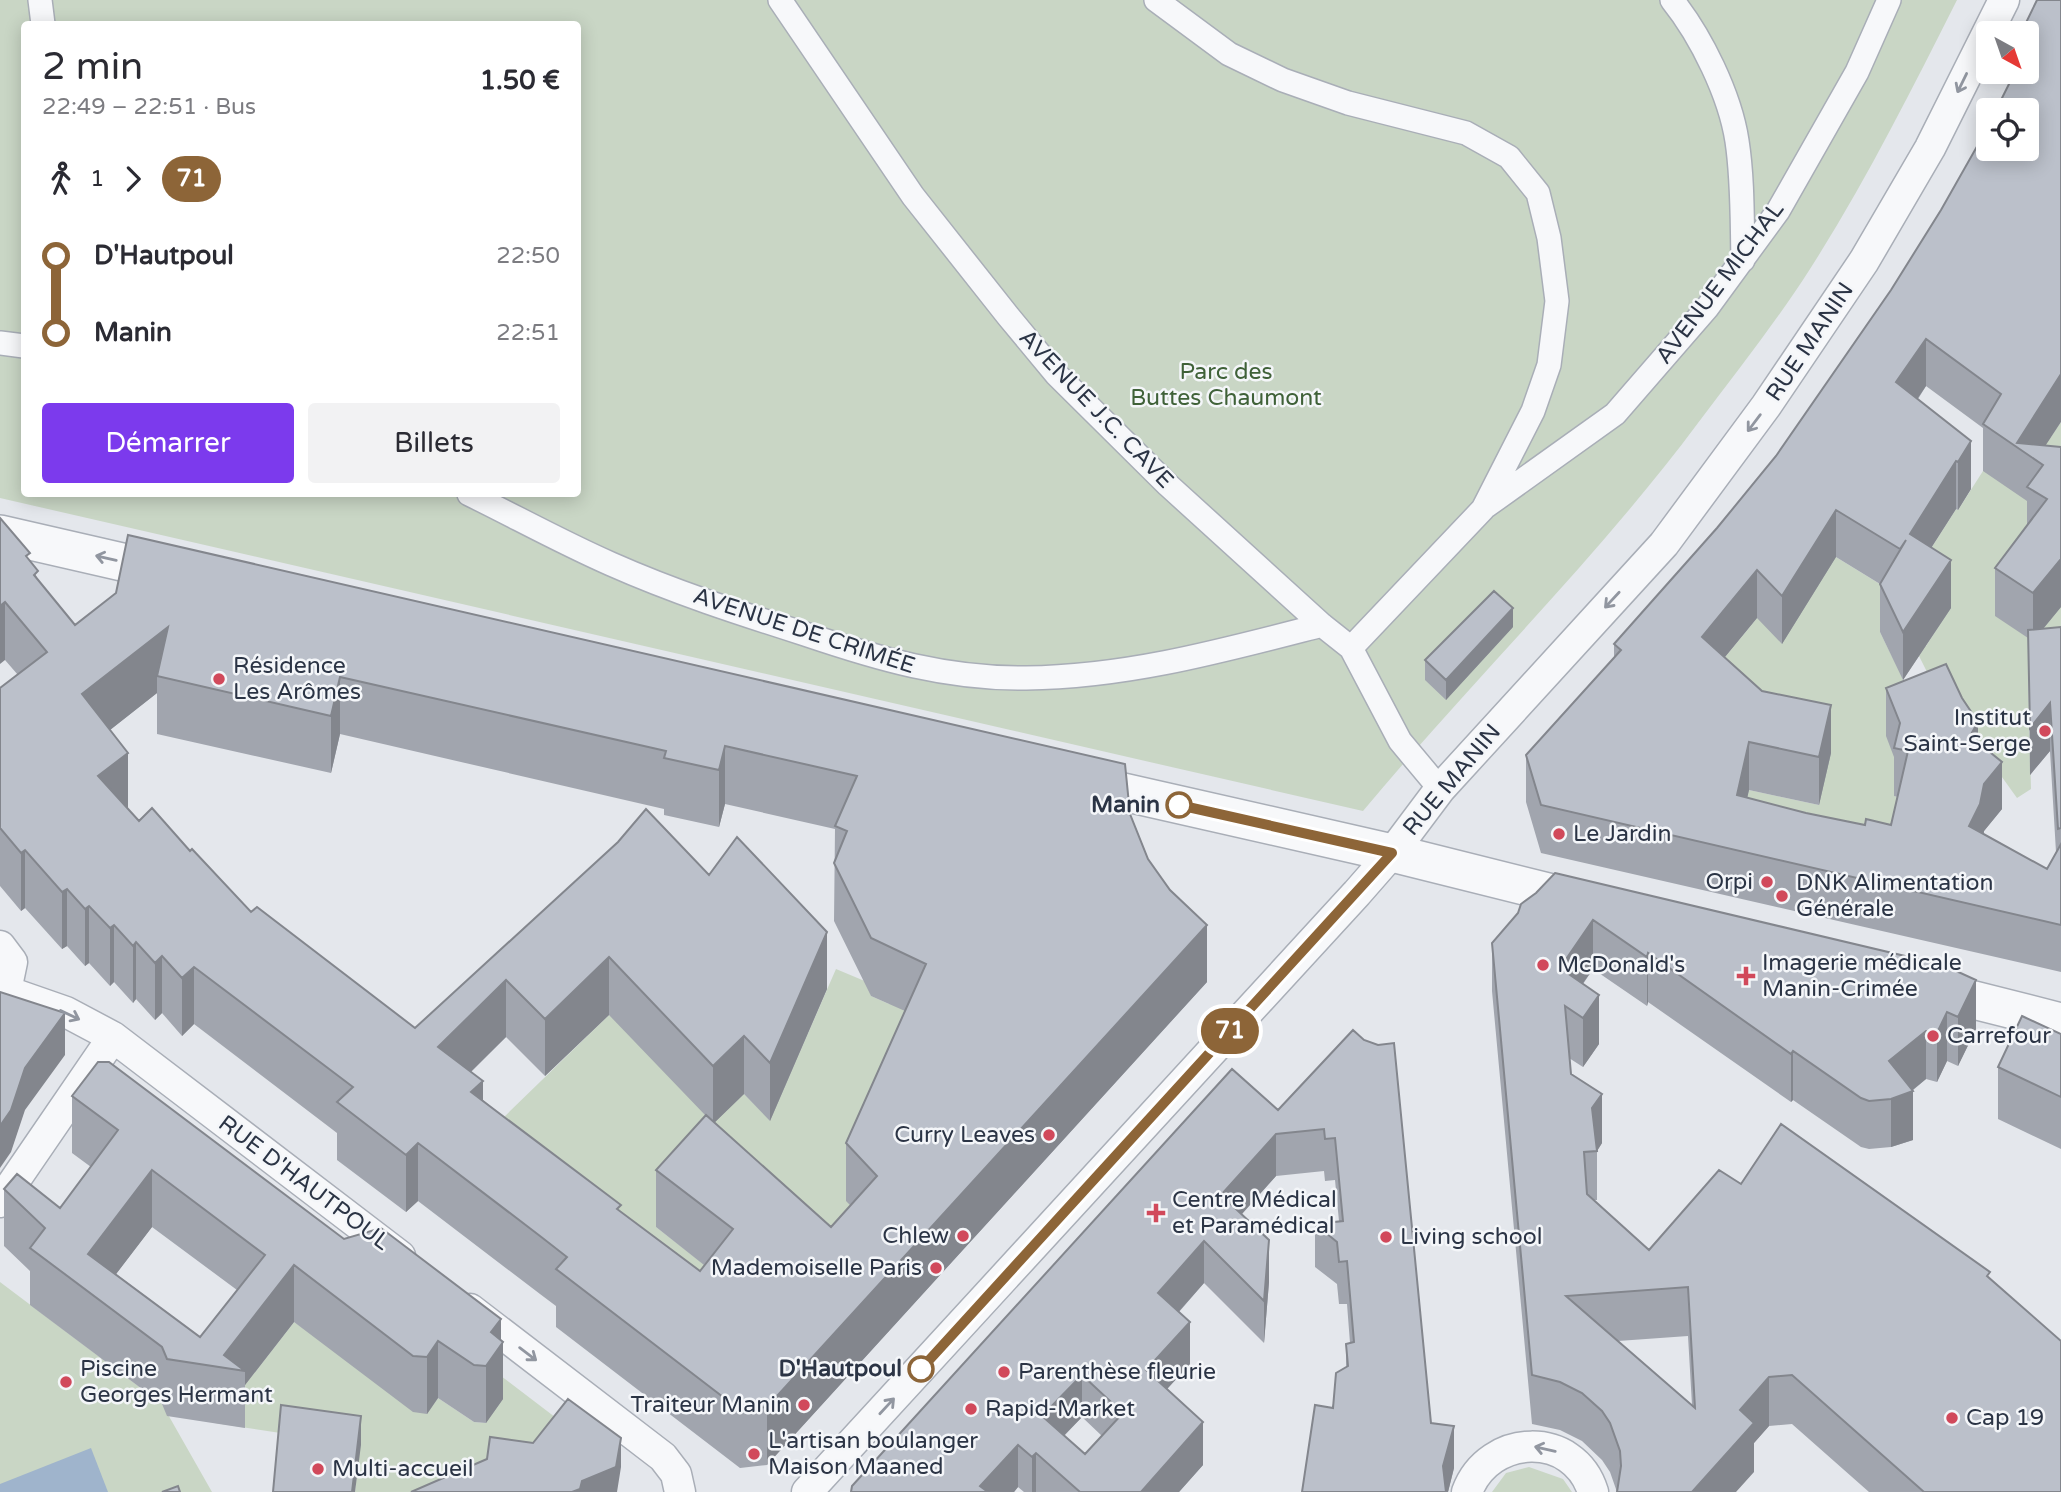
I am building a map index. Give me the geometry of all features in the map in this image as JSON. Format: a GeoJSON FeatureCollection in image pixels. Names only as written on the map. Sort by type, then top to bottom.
{"type":"FeatureCollection","features":[{"type":"Feature","properties":{"kind":"street"},"geometry":{"type":"LineString","coordinates":[[40,0],[43,21]]}},
{"type":"Feature","properties":{"kind":"street","name":"AVENUE J.C. CAVE"},"geometry":{"type":"LineString","coordinates":[[780,0],[913,197],[1056,374],[1168,485],[1351,649],[1399,741],[1440,789]]}},
{"type":"Feature","properties":{"kind":"street"},"geometry":{"type":"LineString","coordinates":[[1156,0],[1229,54],[1283,80],[1348,103],[1466,134],[1509,157],[1538,193],[1549,238],[1557,301],[1549,365],[1533,411],[1483,509],[1351,649]]}},
{"type":"Feature","properties":{"kind":"street"},"geometry":{"type":"LineString","coordinates":[[1672,0],[1688,20],[1710,60],[1737,139],[1743,260]]}},
{"type":"Feature","properties":{"kind":"street","name":"AVENUE MICHAL"},"geometry":{"type":"LineString","coordinates":[[1483,509],[1615,414],[1707,308],[1778,211],[1851,84],[1889,0]]}},
{"type":"Feature","properties":{"kind":"street","name":"RUE MANIN"},"geometry":{"type":"LineString","coordinates":[[807,1492],[1392,853],[1440,789],[1664,544],[1766,406],[1864,261],[1930,148],[2004,0]]}},
{"type":"Feature","properties":{"kind":"street"},"geometry":{"type":"LineString","coordinates":[[0,343],[21,346]]}},
{"type":"Feature","properties":{"kind":"street","name":"AVENUE DE CRIMÉE"},"geometry":{"type":"LineString","coordinates":[[475,497],[610,564],[731,611],[854,651],[924,670],[1027,678],[1145,668],[1322,625]]}},
{"type":"Feature","properties":{"kind":"street"},"geometry":{"type":"LineString","coordinates":[[0,534],[204,581]]}},
{"type":"Feature","properties":{"kind":"street"},"geometry":{"type":"LineString","coordinates":[[1041,774],[1392,853],[1614,908]]}},
{"type":"Feature","properties":{"kind":"street","name":"RUE D'HAUTPOUL"},"geometry":{"type":"LineString","coordinates":[[0,946],[12,962],[3,990],[66,1012],[113,1037],[663,1457],[676,1474],[680,1492]]}},
{"type":"Feature","properties":{"kind":"street"},"geometry":{"type":"LineString","coordinates":[[1898,981],[2061,1022]]}},
{"type":"Feature","properties":{"kind":"street"},"geometry":{"type":"LineString","coordinates":[[0,1202],[113,1037]]}},
{"type":"Feature","properties":{"kind":"street"},"geometry":{"type":"LineString","coordinates":[[1467,1492],[1472,1480],[1492,1458],[1511,1449],[1532,1446],[1562,1453],[1579,1466],[1593,1492]]}},
{"type":"Feature","properties":{"kind":"green space","name":"Parc des Buttes Chaumont"},"geometry":{"type":"Polygon","coordinates":[[[0,0],[1957,0],[1869,170],[1810,269],[1770,328],[1659,474],[1618,523],[1363,811],[0,498],[0,0]]]}},
{"type":"Feature","properties":{"kind":"green space"},"geometry":{"type":"Polygon","coordinates":[[[2061,422],[2061,673],[2028,675],[2031,789],[2017,798],[1928,674],[1914,646],[1926,646],[1950,608],[1910,581],[1983,471],[2051,437],[2061,422]]]}},
{"type":"Feature","properties":{"kind":"green space"},"geometry":{"type":"Polygon","coordinates":[[[1836,557],[1901,597],[1880,632],[1910,693],[1894,796],[1908,799],[1891,873],[1736,843],[1749,790],[1819,805],[1702,685],[1762,612],[1836,557]]]}},
{"type":"Feature","properties":{"kind":"green space"},"geometry":{"type":"Polygon","coordinates":[[[836,969],[867,982],[871,996],[889,1004],[900,997],[931,1010],[878,1234],[656,1227],[733,1287],[700,1329],[471,1149],[609,1015],[744,1094],[770,1120],[836,969]]]}},
{"type":"Feature","properties":{"kind":"green space","name":"Piscine Georges Hermant"},"geometry":{"type":"Polygon","coordinates":[[[0,1282],[162,1404],[212,1492],[0,1492],[0,1282]]]}},
{"type":"Feature","properties":{"kind":"green space"},"geometry":{"type":"Polygon","coordinates":[[[294,1322],[427,1413],[438,1398],[474,1422],[486,1423],[501,1376],[568,1427],[478,1492],[355,1492],[360,1445],[215,1423],[294,1322]]]}},
{"type":"Feature","properties":{"kind":"green space"},"geometry":{"type":"Polygon","coordinates":[[[1529,1467],[1563,1479],[1572,1492],[1492,1492],[1506,1473],[1529,1467]]]}},
{"type":"Feature","properties":{"kind":"water"},"geometry":{"type":"Polygon","coordinates":[[[91,1448],[108,1492],[0,1492],[0,1484],[91,1448]]]}},
{"type":"Feature","properties":{"kind":"building"},"geometry":{"type":"Polygon","coordinates":[[[2037,0],[2061,0],[2061,374],[2017,443],[2061,447],[2061,559],[2033,593],[1995,568],[2047,499],[2027,487],[2043,465],[1983,424],[2001,394],[1926,339],[1896,382],[1971,441],[1910,534],[1951,560],[1903,632],[1880,584],[1906,540],[1900,549],[1836,510],[1782,596],[1757,570],[1702,637],[1762,691],[1831,705],[1819,757],[1749,742],[1737,795],[1865,825],[1866,819],[1891,825],[1908,751],[1894,748],[1900,723],[1886,688],[1946,664],[1962,698],[1978,722],[1970,736],[2002,762],[1984,784],[1980,804],[1969,826],[2047,869],[2061,844],[2061,925],[1541,805],[1526,755],[1621,650],[1614,644],[1717,528],[1776,456],[1891,290],[1976,148],[1976,161],[2039,161],[2039,98],[2002,98],[2009,84],[2039,84],[2039,21],[2027,21],[2037,0]]]}},
{"type":"Feature","properties":{"kind":"building"},"geometry":{"type":"Polygon","coordinates":[[[0,518],[30,553],[26,556],[38,571],[34,575],[75,625],[116,593],[128,535],[1125,764],[1130,814],[1148,859],[1170,890],[1207,925],[767,1407],[740,1410],[556,1269],[567,1257],[540,1236],[418,1143],[406,1155],[337,1102],[353,1087],[194,967],[182,978],[162,956],[155,963],[136,942],[133,946],[114,925],[110,928],[89,906],[85,909],[67,889],[62,892],[25,850],[21,853],[0,828],[0,688],[47,652],[5,602],[0,606],[0,518]],[[168,627],[82,694],[128,753],[98,776],[139,821],[152,808],[190,851],[192,849],[251,912],[257,907],[415,1028],[618,842],[646,809],[709,875],[737,837],[827,932],[770,1063],[744,1036],[713,1066],[609,957],[545,1019],[506,980],[438,1047],[483,1081],[471,1092],[621,1205],[617,1209],[700,1271],[733,1229],[656,1170],[706,1115],[831,1227],[877,1176],[846,1143],[926,964],[871,938],[834,863],[847,831],[835,826],[857,776],[725,746],[719,770],[664,758],[666,751],[340,677],[331,716],[157,676],[168,627]]]}},
{"type":"Feature","properties":{"kind":"building"},"geometry":{"type":"Polygon","coordinates":[[[1494,591],[1513,608],[1446,680],[1425,660],[1494,591]]]}},
{"type":"Feature","properties":{"kind":"building"},"geometry":{"type":"Polygon","coordinates":[[[2061,627],[2061,828],[2058,829],[2050,703],[2030,728],[2028,630],[2061,627]]]}},
{"type":"Feature","properties":{"kind":"building"},"geometry":{"type":"Polygon","coordinates":[[[1555,873],[1943,965],[1976,980],[1958,1017],[1947,1012],[1937,1033],[1926,1031],[1889,1061],[1913,1091],[1891,1099],[1869,1101],[1793,1051],[1791,1054],[1648,953],[1647,957],[1593,920],[1560,968],[1599,995],[1583,1018],[1565,1006],[1571,1074],[1602,1094],[1592,1108],[1597,1151],[1584,1152],[1587,1194],[1649,1250],[1719,1170],[1741,1184],[1781,1124],[1990,1272],[1987,1276],[2061,1341],[2061,1492],[1924,1492],[1792,1375],[1769,1377],[1740,1410],[1754,1423],[1692,1492],[1617,1492],[1620,1451],[1610,1423],[1602,1411],[1582,1393],[1560,1382],[1532,1375],[1492,943],[1518,913],[1521,904],[1555,873]],[[1688,1287],[1566,1296],[1695,1408],[1688,1287]]]}},
{"type":"Feature","properties":{"kind":"building"},"geometry":{"type":"Polygon","coordinates":[[[0,992],[65,1013],[25,1068],[11,1110],[0,1126],[0,992]]]}},
{"type":"Feature","properties":{"kind":"building"},"geometry":{"type":"Polygon","coordinates":[[[2022,1016],[2061,1034],[2061,1097],[1998,1067],[2022,1016]]]}},
{"type":"Feature","properties":{"kind":"building"},"geometry":{"type":"Polygon","coordinates":[[[1353,1030],[1364,1040],[1378,1045],[1394,1043],[1431,1423],[1454,1426],[1443,1466],[1446,1492],[1302,1492],[1315,1405],[1333,1408],[1336,1373],[1348,1366],[1346,1344],[1354,1342],[1347,1261],[1339,1262],[1337,1242],[1315,1224],[1343,1221],[1335,1138],[1325,1139],[1324,1129],[1276,1134],[1221,1195],[1269,1240],[1264,1301],[1204,1241],[1158,1293],[1190,1322],[1146,1370],[1203,1422],[1141,1492],[1080,1492],[1036,1453],[1032,1457],[1018,1445],[980,1486],[988,1492],[851,1492],[852,1486],[1232,1069],[1278,1110],[1353,1030]],[[1082,1375],[1042,1416],[1085,1454],[1123,1413],[1082,1375]]]}},
{"type":"Feature","properties":{"kind":"building"},"geometry":{"type":"Polygon","coordinates":[[[98,1062],[109,1062],[344,1239],[381,1228],[501,1319],[491,1332],[503,1342],[486,1366],[474,1365],[438,1341],[427,1357],[413,1356],[294,1265],[224,1355],[245,1371],[167,1359],[162,1347],[30,1248],[45,1228],[4,1189],[17,1174],[60,1208],[118,1130],[72,1096],[98,1062]],[[152,1170],[88,1254],[200,1337],[265,1255],[152,1170]]]}},
{"type":"Feature","properties":{"kind":"building"},"geometry":{"type":"Polygon","coordinates":[[[568,1399],[621,1438],[616,1467],[582,1481],[580,1489],[572,1492],[411,1492],[487,1459],[490,1437],[533,1443],[568,1399]]]}},
{"type":"Feature","properties":{"kind":"building","name":"Multi-accueil"},"geometry":{"type":"Polygon","coordinates":[[[281,1405],[361,1416],[352,1492],[273,1492],[281,1405]]]}},
{"type":"Feature","properties":{"kind":"building"},"geometry":{"type":"Polygon","coordinates":[[[178,1486],[180,1492],[162,1492],[178,1486]]]}},
{"type":"Feature","properties":{"kind":"bus line","name":"71"},"geometry":{"type":"LineString","coordinates":[[921,1369],[1392,853],[1179,805]]}},
{"type":"Feature","properties":{"kind":"place","name":"Résidence Les Arômes"},"geometry":{"type":"Point","coordinates":[219,679]}},
{"type":"Feature","properties":{"kind":"place","name":"Institut Saint-Serge"},"geometry":{"type":"Point","coordinates":[2045,731]}},
{"type":"Feature","properties":{"kind":"place","name":"Manin"},"geometry":{"type":"Point","coordinates":[1179,805]}},
{"type":"Feature","properties":{"kind":"place","name":"Le Jardin"},"geometry":{"type":"Point","coordinates":[1559,834]}},
{"type":"Feature","properties":{"kind":"place","name":"Orpi"},"geometry":{"type":"Point","coordinates":[1767,882]}},
{"type":"Feature","properties":{"kind":"place","name":"DNK Alimentation Générale"},"geometry":{"type":"Point","coordinates":[1782,896]}},
{"type":"Feature","properties":{"kind":"place","name":"McDonald's"},"geometry":{"type":"Point","coordinates":[1543,965]}},
{"type":"Feature","properties":{"kind":"place","name":"Imagerie médicale Manin-Crimée"},"geometry":{"type":"Point","coordinates":[1746,976]}},
{"type":"Feature","properties":{"kind":"place","name":"Carrefour"},"geometry":{"type":"Point","coordinates":[1933,1036]}},
{"type":"Feature","properties":{"kind":"place","name":"Curry Leaves"},"geometry":{"type":"Point","coordinates":[1049,1135]}},
{"type":"Feature","properties":{"kind":"place","name":"Centre Médical et Paramédical"},"geometry":{"type":"Point","coordinates":[1156,1213]}},
{"type":"Feature","properties":{"kind":"place","name":"Chlew"},"geometry":{"type":"Point","coordinates":[963,1236]}},
{"type":"Feature","properties":{"kind":"place","name":"Living school"},"geometry":{"type":"Point","coordinates":[1386,1237]}},
{"type":"Feature","properties":{"kind":"place","name":"Mademoiselle Paris"},"geometry":{"type":"Point","coordinates":[936,1268]}},
{"type":"Feature","properties":{"kind":"place","name":"D'Hautpoul"},"geometry":{"type":"Point","coordinates":[921,1369]}},
{"type":"Feature","properties":{"kind":"place","name":"Parenthèse fleurie"},"geometry":{"type":"Point","coordinates":[1004,1372]}},
{"type":"Feature","properties":{"kind":"place","name":"Piscine Georges Hermant"},"geometry":{"type":"Point","coordinates":[66,1382]}},
{"type":"Feature","properties":{"kind":"place","name":"Traiteur Manin"},"geometry":{"type":"Point","coordinates":[804,1405]}},
{"type":"Feature","properties":{"kind":"place","name":"Rapid-Market"},"geometry":{"type":"Point","coordinates":[971,1409]}},
{"type":"Feature","properties":{"kind":"place","name":"Cap 19"},"geometry":{"type":"Point","coordinates":[1952,1418]}},
{"type":"Feature","properties":{"kind":"place","name":"L'artisan boulanger Maison Maaned"},"geometry":{"type":"Point","coordinates":[754,1454]}},
{"type":"Feature","properties":{"kind":"place","name":"Multi-accueil"},"geometry":{"type":"Point","coordinates":[318,1469]}}]}
